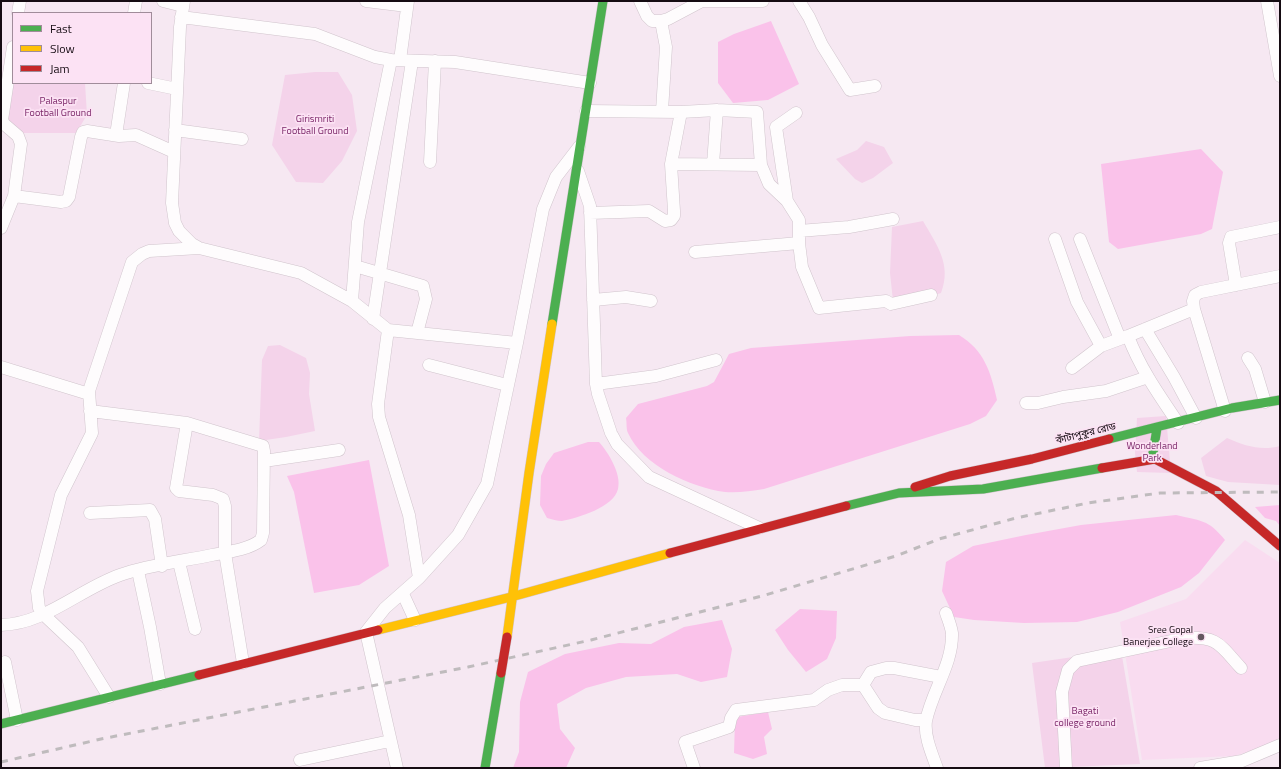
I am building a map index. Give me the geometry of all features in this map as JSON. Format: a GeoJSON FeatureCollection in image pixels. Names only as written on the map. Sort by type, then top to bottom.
{"type":"FeatureCollection","features":[{"type":"Feature","properties":{"kind":"main road"},"geometry":{"type":"LineString","coordinates":[[485,768],[507,637],[511,597],[603,1]]}},
{"type":"Feature","properties":{"kind":"main road","name":"কাঁটাপুকুর রোড"},"geometry":{"type":"LineString","coordinates":[[899,493],[950,476],[1032,459],[1225,411],[1280,400]]}},
{"type":"Feature","properties":{"kind":"main road"},"geometry":{"type":"LineString","coordinates":[[1155,459],[1153,453],[1158,428]]}},
{"type":"Feature","properties":{"kind":"main road"},"geometry":{"type":"LineString","coordinates":[[1,724],[511,597],[759,528],[899,493],[983,489],[1155,459],[1216,491],[1280,546]]}},
{"type":"Feature","properties":{"kind":"street"},"geometry":{"type":"LineString","coordinates":[[18,12],[20,1]]}},
{"type":"Feature","properties":{"kind":"street"},"geometry":{"type":"LineString","coordinates":[[134,12],[136,1]]}},
{"type":"Feature","properties":{"kind":"street"},"geometry":{"type":"LineString","coordinates":[[162,1],[182,8],[315,34],[375,57],[401,60],[455,62],[590,83]]}},
{"type":"Feature","properties":{"kind":"street"},"geometry":{"type":"LineString","coordinates":[[366,1],[407,4],[374,319]]}},
{"type":"Feature","properties":{"kind":"street"},"geometry":{"type":"LineString","coordinates":[[640,1],[647,16],[652,21],[661,21],[702,1],[763,1]]}},
{"type":"Feature","properties":{"kind":"street"},"geometry":{"type":"LineString","coordinates":[[799,1],[809,17],[822,45],[850,90],[875,86]]}},
{"type":"Feature","properties":{"kind":"street"},"geometry":{"type":"LineString","coordinates":[[1266,1],[1280,76]]}},
{"type":"Feature","properties":{"kind":"street"},"geometry":{"type":"LineString","coordinates":[[182,8],[172,203],[174,222],[184,238],[199,248]]}},
{"type":"Feature","properties":{"kind":"street"},"geometry":{"type":"LineString","coordinates":[[661,21],[666,47],[662,111]]}},
{"type":"Feature","properties":{"kind":"street"},"geometry":{"type":"LineString","coordinates":[[1,228],[14,196],[21,140],[1,120],[12,53]]}},
{"type":"Feature","properties":{"kind":"street"},"geometry":{"type":"LineString","coordinates":[[352,301],[358,222],[401,60]]}},
{"type":"Feature","properties":{"kind":"street"},"geometry":{"type":"LineString","coordinates":[[430,162],[435,61]]}},
{"type":"Feature","properties":{"kind":"street"},"geometry":{"type":"LineString","coordinates":[[116,135],[124,84]]}},
{"type":"Feature","properties":{"kind":"street"},"geometry":{"type":"LineString","coordinates":[[152,84],[177,89]]}},
{"type":"Feature","properties":{"kind":"street"},"geometry":{"type":"LineString","coordinates":[[586,111],[681,112],[717,110],[757,112],[761,165],[769,184],[787,201],[799,220],[802,267],[819,308],[886,301],[891,304],[931,296]]}},
{"type":"Feature","properties":{"kind":"street"},"geometry":{"type":"LineString","coordinates":[[714,164],[717,110]]}},
{"type":"Feature","properties":{"kind":"street"},"geometry":{"type":"LineString","coordinates":[[590,213],[649,211],[665,221],[671,220],[674,216],[674,211],[671,164],[681,112]]}},
{"type":"Feature","properties":{"kind":"street"},"geometry":{"type":"LineString","coordinates":[[787,201],[776,127],[796,113]]}},
{"type":"Feature","properties":{"kind":"street"},"geometry":{"type":"LineString","coordinates":[[175,130],[242,139]]}},
{"type":"Feature","properties":{"kind":"street"},"geometry":{"type":"LineString","coordinates":[[14,196],[61,202],[66,201],[69,197],[83,132],[93,131],[116,135],[136,135],[174,152]]}},
{"type":"Feature","properties":{"kind":"street"},"geometry":{"type":"LineString","coordinates":[[397,768],[366,632],[385,608],[403,594],[419,578],[458,535],[487,484],[517,343],[542,209],[556,177],[581,145]]}},
{"type":"Feature","properties":{"kind":"street"},"geometry":{"type":"LineString","coordinates":[[671,164],[761,165]]}},
{"type":"Feature","properties":{"kind":"street"},"geometry":{"type":"LineString","coordinates":[[577,170],[588,199],[590,213],[596,384],[611,433],[617,444],[649,477],[759,528]]}},
{"type":"Feature","properties":{"kind":"street"},"geometry":{"type":"LineString","coordinates":[[695,252],[799,237],[893,219]]}},
{"type":"Feature","properties":{"kind":"street"},"geometry":{"type":"LineString","coordinates":[[1236,285],[1229,242],[1232,237],[1280,227]]}},
{"type":"Feature","properties":{"kind":"street"},"geometry":{"type":"LineString","coordinates":[[1080,238],[1124,338],[1178,423]]}},
{"type":"Feature","properties":{"kind":"street"},"geometry":{"type":"LineString","coordinates":[[1054,239],[1077,302],[1101,346]]}},
{"type":"Feature","properties":{"kind":"street"},"geometry":{"type":"LineString","coordinates":[[109,697],[78,647],[43,614],[39,608],[37,591],[61,495],[92,433],[89,394],[132,262],[142,254],[149,251],[199,248],[300,274],[352,301],[388,330],[517,343]]}},
{"type":"Feature","properties":{"kind":"street"},"geometry":{"type":"LineString","coordinates":[[355,266],[424,286],[426,299],[417,333]]}},
{"type":"Feature","properties":{"kind":"street"},"geometry":{"type":"LineString","coordinates":[[1225,411],[1194,309],[1193,301],[1195,295],[1200,292],[1280,276]]}},
{"type":"Feature","properties":{"kind":"street"},"geometry":{"type":"LineString","coordinates":[[593,300],[626,297],[651,301]]}},
{"type":"Feature","properties":{"kind":"street"},"geometry":{"type":"LineString","coordinates":[[1072,368],[1101,346],[1194,309]]}},
{"type":"Feature","properties":{"kind":"street"},"geometry":{"type":"LineString","coordinates":[[1145,329],[1174,377],[1196,418]]}},
{"type":"Feature","properties":{"kind":"street"},"geometry":{"type":"LineString","coordinates":[[388,330],[378,404],[379,417],[407,509],[419,578]]}},
{"type":"Feature","properties":{"kind":"street"},"geometry":{"type":"LineString","coordinates":[[1248,358],[1255,369],[1265,402]]}},
{"type":"Feature","properties":{"kind":"street"},"geometry":{"type":"LineString","coordinates":[[596,384],[656,376],[716,360]]}},
{"type":"Feature","properties":{"kind":"street"},"geometry":{"type":"LineString","coordinates":[[430,365],[507,385]]}},
{"type":"Feature","properties":{"kind":"street"},"geometry":{"type":"LineString","coordinates":[[1,367],[89,394]]}},
{"type":"Feature","properties":{"kind":"street"},"geometry":{"type":"LineString","coordinates":[[1026,403],[1038,403],[1063,397],[1106,391],[1148,377]]}},
{"type":"Feature","properties":{"kind":"street"},"geometry":{"type":"LineString","coordinates":[[1,625],[14,625],[43,614],[116,577],[225,553],[250,546],[261,540],[263,534],[263,446],[187,423],[90,411]]}},
{"type":"Feature","properties":{"kind":"street"},"geometry":{"type":"LineString","coordinates":[[187,423],[176,488],[179,491],[213,495],[223,499],[225,506],[225,553],[243,663]]}},
{"type":"Feature","properties":{"kind":"street"},"geometry":{"type":"LineString","coordinates":[[264,462],[339,450]]}},
{"type":"Feature","properties":{"kind":"street"},"geometry":{"type":"LineString","coordinates":[[90,512],[150,510],[155,519],[162,566]]}},
{"type":"Feature","properties":{"kind":"street"},"geometry":{"type":"LineString","coordinates":[[179,562],[195,630]]}},
{"type":"Feature","properties":{"kind":"street"},"geometry":{"type":"LineString","coordinates":[[138,571],[160,684]]}},
{"type":"Feature","properties":{"kind":"street"},"geometry":{"type":"LineString","coordinates":[[403,594],[415,620]]}},
{"type":"Feature","properties":{"kind":"street"},"geometry":{"type":"LineString","coordinates":[[937,768],[927,735],[926,720],[941,677],[948,663],[952,642],[952,632],[946,613]]}},
{"type":"Feature","properties":{"kind":"street"},"geometry":{"type":"LineString","coordinates":[[1066,768],[1062,692],[1068,670],[1077,662],[1185,638],[1199,638],[1216,641],[1241,668]]}},
{"type":"Feature","properties":{"kind":"street"},"geometry":{"type":"LineString","coordinates":[[5,662],[17,720]]}},
{"type":"Feature","properties":{"kind":"street"},"geometry":{"type":"LineString","coordinates":[[863,685],[871,672],[886,668],[941,677]]}},
{"type":"Feature","properties":{"kind":"street"},"geometry":{"type":"LineString","coordinates":[[694,768],[685,742],[729,727],[731,718],[736,710],[814,700],[828,690],[842,685],[863,685]]}},
{"type":"Feature","properties":{"kind":"street"},"geometry":{"type":"LineString","coordinates":[[863,685],[878,708],[885,713],[915,720],[926,720]]}},
{"type":"Feature","properties":{"kind":"street"},"geometry":{"type":"LineString","coordinates":[[300,760],[390,741]]}},
{"type":"Feature","properties":{"kind":"street"},"geometry":{"type":"LineString","coordinates":[[1200,768],[1242,761],[1280,745]]}},
{"type":"Feature","properties":{"kind":"shaded area"},"geometry":{"type":"Polygon","coordinates":[[[771,21],[799,84],[768,100],[733,103],[718,83],[718,42],[734,34],[771,21]]]}},
{"type":"Feature","properties":{"kind":"shaded area"},"geometry":{"type":"Polygon","coordinates":[[[1201,149],[1223,172],[1212,229],[1201,234],[1118,249],[1109,242],[1101,164],[1201,149]]]}},
{"type":"Feature","properties":{"kind":"shaded area"},"geometry":{"type":"Polygon","coordinates":[[[959,335],[975,348],[985,363],[992,380],[997,400],[986,416],[970,424],[764,489],[725,492],[683,480],[656,465],[635,445],[627,431],[626,418],[638,404],[707,386],[714,382],[729,354],[751,348],[910,336],[959,335]]]}},
{"type":"Feature","properties":{"kind":"shaded area"},"geometry":{"type":"Polygon","coordinates":[[[588,442],[599,442],[613,464],[619,483],[615,495],[603,506],[586,514],[562,521],[547,518],[540,505],[541,476],[546,464],[554,453],[588,442]]]}},
{"type":"Feature","properties":{"kind":"shaded area"},"geometry":{"type":"Polygon","coordinates":[[[369,460],[389,566],[359,585],[314,593],[294,492],[287,476],[369,460]]]}},
{"type":"Feature","properties":{"kind":"shaded area"},"geometry":{"type":"Polygon","coordinates":[[[1280,505],[1280,526],[1276,521],[1265,518],[1255,507],[1280,505]]]}},
{"type":"Feature","properties":{"kind":"shaded area"},"geometry":{"type":"Polygon","coordinates":[[[1176,515],[1209,524],[1225,540],[1199,573],[1181,587],[1118,612],[1077,622],[1024,623],[974,620],[954,617],[942,591],[946,562],[973,546],[1081,525],[1176,515]]]}},
{"type":"Feature","properties":{"kind":"shaded area","name":"Sree Gopal Banerjee College"},"geometry":{"type":"Polygon","coordinates":[[[1245,540],[1280,563],[1280,742],[1234,756],[1142,760],[1120,622],[1186,599],[1245,540]]]}},
{"type":"Feature","properties":{"kind":"shaded area"},"geometry":{"type":"Polygon","coordinates":[[[800,609],[837,611],[836,638],[827,659],[806,672],[788,650],[775,630],[800,609]]]}},
{"type":"Feature","properties":{"kind":"shaded area"},"geometry":{"type":"Polygon","coordinates":[[[722,620],[732,649],[727,677],[701,682],[677,674],[626,677],[586,688],[557,704],[560,729],[575,748],[566,768],[513,768],[519,752],[520,702],[528,672],[565,654],[619,643],[651,644],[684,627],[722,620]]]}},
{"type":"Feature","properties":{"kind":"shaded area"},"geometry":{"type":"Polygon","coordinates":[[[768,712],[772,729],[764,737],[767,754],[753,759],[734,753],[735,721],[737,717],[768,712]]]}},
{"type":"Feature","properties":{"kind":"green space","name":"Girismriti Football Ground"},"geometry":{"type":"Polygon","coordinates":[[[315,72],[338,72],[352,95],[357,131],[342,161],[323,183],[296,182],[272,145],[285,75],[315,72]]]}},
{"type":"Feature","properties":{"kind":"green space","name":"Palaspur Football Ground"},"geometry":{"type":"Polygon","coordinates":[[[12,84],[85,84],[87,115],[76,133],[12,133],[2,104],[12,84]]]}},
{"type":"Feature","properties":{"kind":"green space"},"geometry":{"type":"Polygon","coordinates":[[[866,141],[884,147],[893,163],[873,178],[862,183],[855,179],[836,159],[857,150],[866,141]]]}},
{"type":"Feature","properties":{"kind":"green space"},"geometry":{"type":"Polygon","coordinates":[[[923,221],[938,247],[944,264],[944,283],[941,293],[908,303],[893,301],[890,273],[892,227],[923,221]]]}},
{"type":"Feature","properties":{"kind":"green space"},"geometry":{"type":"Polygon","coordinates":[[[280,345],[306,358],[310,373],[309,394],[315,431],[259,441],[262,360],[268,346],[280,345]]]}},
{"type":"Feature","properties":{"kind":"green space","name":"Wonderland Park"},"geometry":{"type":"Polygon","coordinates":[[[1166,416],[1171,473],[1137,472],[1135,453],[1137,418],[1166,416]]]}},
{"type":"Feature","properties":{"kind":"green space"},"geometry":{"type":"Polygon","coordinates":[[[1227,438],[1253,447],[1266,448],[1280,446],[1280,485],[1228,482],[1206,476],[1201,458],[1227,438]]]}},
{"type":"Feature","properties":{"kind":"green space","name":"Bagati college ground"},"geometry":{"type":"Polygon","coordinates":[[[1121,650],[1140,764],[1045,768],[1032,663],[1121,650]]]}},
{"type":"Feature","properties":{"kind":"railway"},"geometry":{"type":"LineString","coordinates":[[1,762],[101,739],[468,667],[591,640],[762,596],[896,556],[939,539],[1016,518],[1088,503],[1160,493],[1280,492]]}},
{"type":"Feature","properties":{"kind":"traffic: fast"},"geometry":{"type":"LineString","coordinates":[[552,324],[603,1]]}},
{"type":"Feature","properties":{"kind":"traffic: fast"},"geometry":{"type":"LineString","coordinates":[[1109,439],[1232,408],[1280,400]]}},
{"type":"Feature","properties":{"kind":"traffic: fast"},"geometry":{"type":"LineString","coordinates":[[1155,459],[1153,453],[1157,428]]}},
{"type":"Feature","properties":{"kind":"traffic: fast"},"geometry":{"type":"LineString","coordinates":[[846,506],[899,493],[983,489],[1102,468]]}},
{"type":"Feature","properties":{"kind":"traffic: fast"},"geometry":{"type":"LineString","coordinates":[[485,768],[501,673]]}},
{"type":"Feature","properties":{"kind":"traffic: fast"},"geometry":{"type":"LineString","coordinates":[[1,724],[199,675]]}},
{"type":"Feature","properties":{"kind":"traffic: slow"},"geometry":{"type":"LineString","coordinates":[[507,637],[529,473],[552,324]]}},
{"type":"Feature","properties":{"kind":"traffic: slow"},"geometry":{"type":"LineString","coordinates":[[378,630],[511,597],[670,553]]}},
{"type":"Feature","properties":{"kind":"traffic: jam"},"geometry":{"type":"LineString","coordinates":[[915,487],[950,476],[1032,459],[1109,439]]}},
{"type":"Feature","properties":{"kind":"traffic: jam"},"geometry":{"type":"LineString","coordinates":[[1102,468],[1155,459],[1216,491],[1280,546]]}},
{"type":"Feature","properties":{"kind":"traffic: jam"},"geometry":{"type":"LineString","coordinates":[[670,553],[846,506]]}},
{"type":"Feature","properties":{"kind":"traffic: jam"},"geometry":{"type":"LineString","coordinates":[[199,675],[378,630]]}},
{"type":"Feature","properties":{"kind":"traffic: jam"},"geometry":{"type":"LineString","coordinates":[[501,673],[507,637]]}},
{"type":"Feature","properties":{"kind":"place","name":"Sree Gopal Banerjee College"},"geometry":{"type":"Point","coordinates":[1201,637]}}]}
